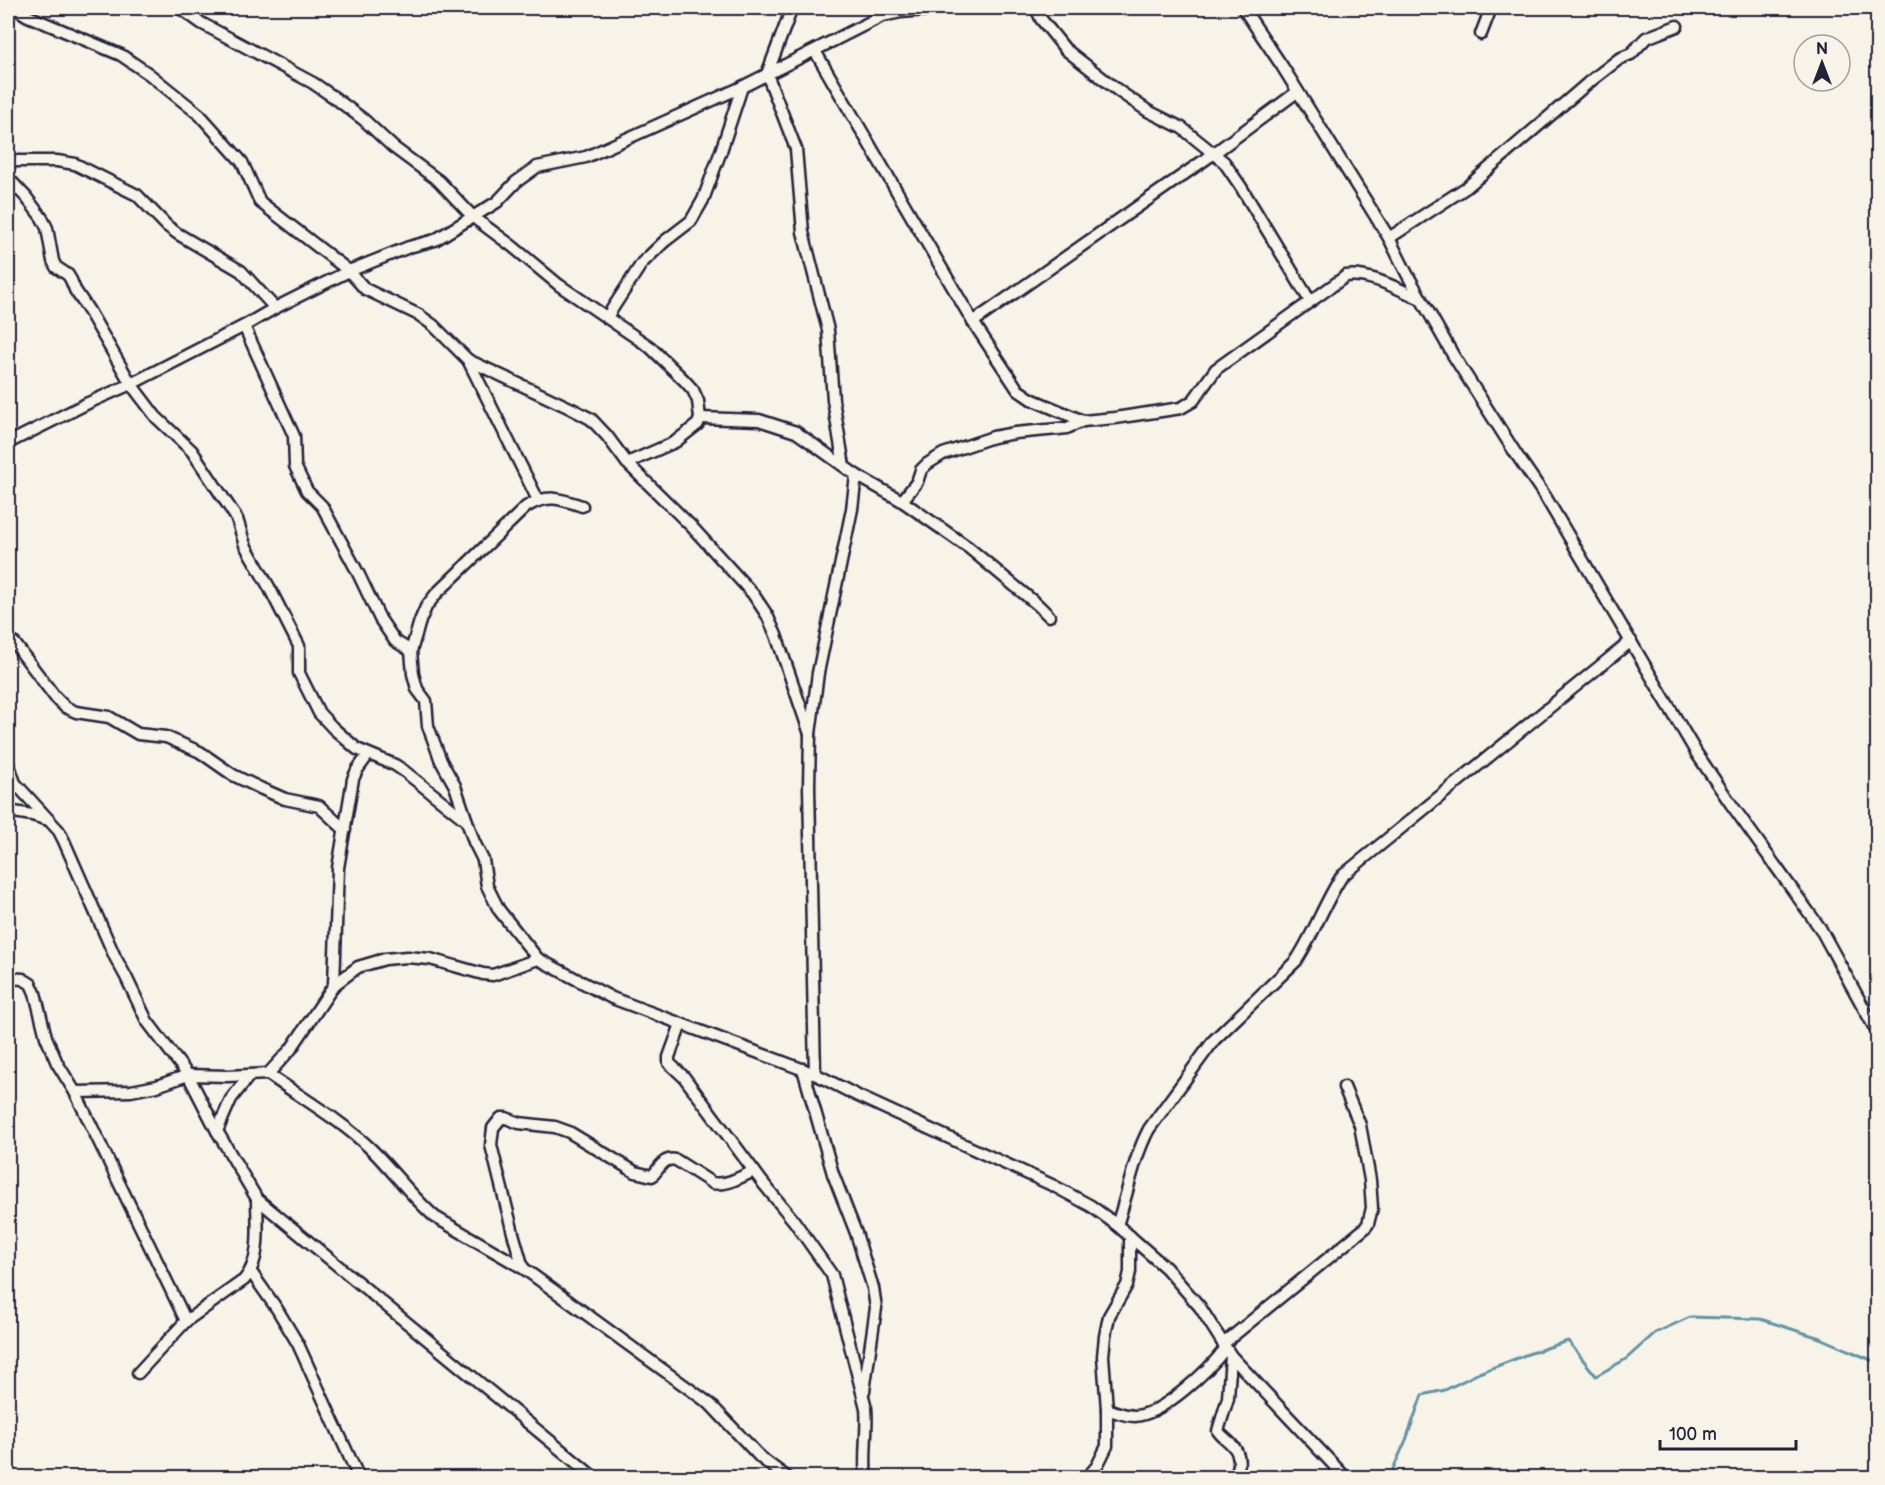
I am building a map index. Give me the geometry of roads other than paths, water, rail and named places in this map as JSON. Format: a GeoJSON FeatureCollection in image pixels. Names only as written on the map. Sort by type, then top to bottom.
{"type":"FeatureCollection","features":[{"type":"Feature","properties":{"kind":"street"},"geometry":{"type":"LineString","coordinates":[[15,8],[28,16],[121,55],[158,81],[200,115],[242,162],[260,202],[349,271],[365,289],[419,315],[468,360],[591,419],[627,463],[692,527],[753,594],[767,615],[776,636],[810,734]]}},
{"type":"Feature","properties":{"kind":"street"},"geometry":{"type":"LineString","coordinates":[[180,8],[201,22],[313,83],[335,98],[364,120],[393,147],[439,181],[473,217],[559,285],[650,347],[684,380],[693,390],[698,401],[700,418],[698,424],[675,442],[627,463]]}},
{"type":"Feature","properties":{"kind":"street"},"geometry":{"type":"LineString","coordinates":[[792,8],[767,74],[796,149],[803,232],[828,330],[833,400],[844,466]]}},
{"type":"Feature","properties":{"kind":"street"},"geometry":{"type":"LineString","coordinates":[[8,443],[131,384],[349,271],[409,247],[435,240],[497,202],[516,182],[537,167],[586,157],[742,87],[882,16],[950,8]]}},
{"type":"Feature","properties":{"kind":"street"},"geometry":{"type":"LineString","coordinates":[[1036,8],[1041,20],[1065,49],[1148,111],[1182,128],[1224,162],[1310,301]]}},
{"type":"Feature","properties":{"kind":"street"},"geometry":{"type":"LineString","coordinates":[[1243,8],[1389,238],[1420,299],[1472,385],[1545,496],[1697,754],[1820,928],[1878,1034]]}},
{"type":"Feature","properties":{"kind":"street"},"geometry":{"type":"LineString","coordinates":[[1481,34],[1491,8]]}},
{"type":"Feature","properties":{"kind":"street"},"geometry":{"type":"LineString","coordinates":[[1389,238],[1467,187],[1588,83],[1619,59],[1631,54],[1646,38],[1677,26]]}},
{"type":"Feature","properties":{"kind":"street"},"geometry":{"type":"LineString","coordinates":[[815,51],[973,322],[1018,390],[1031,399],[1083,421]]}},
{"type":"Feature","properties":{"kind":"street"},"geometry":{"type":"LineString","coordinates":[[608,317],[642,263],[691,221],[703,200],[742,87]]}},
{"type":"Feature","properties":{"kind":"street"},"geometry":{"type":"LineString","coordinates":[[973,322],[1213,154],[1297,92]]}},
{"type":"Feature","properties":{"kind":"street"},"geometry":{"type":"LineString","coordinates":[[8,161],[57,161],[75,164],[137,195],[172,230],[241,271],[274,308]]}},
{"type":"Feature","properties":{"kind":"street"},"geometry":{"type":"LineString","coordinates":[[8,178],[42,218],[47,228],[56,267],[68,275],[131,384],[156,417],[192,451],[233,513],[245,545],[299,646],[299,673],[319,713],[357,749],[395,765],[467,821]]}},
{"type":"Feature","properties":{"kind":"street"},"geometry":{"type":"LineString","coordinates":[[902,501],[917,482],[924,466],[943,454],[993,437],[1067,428],[1083,421],[1181,408],[1188,405],[1198,396],[1216,369],[1346,276],[1353,274],[1365,277],[1420,299]]}},
{"type":"Feature","properties":{"kind":"street"},"geometry":{"type":"LineString","coordinates":[[244,326],[294,436],[295,466],[307,491],[322,506],[383,625],[395,641],[411,651]]}},
{"type":"Feature","properties":{"kind":"street"},"geometry":{"type":"LineString","coordinates":[[468,360],[538,500]]}},
{"type":"Feature","properties":{"kind":"street"},"geometry":{"type":"LineString","coordinates":[[700,418],[759,420],[796,432],[856,475],[902,501],[969,548],[1049,616]]}},
{"type":"Feature","properties":{"kind":"street"},"geometry":{"type":"LineString","coordinates":[[815,1074],[808,787],[810,734],[818,673],[852,509],[856,475]]}},
{"type":"Feature","properties":{"kind":"street"},"geometry":{"type":"LineString","coordinates":[[582,506],[563,500],[538,500],[526,507],[436,594],[426,607],[411,651],[417,689],[426,701],[429,731],[441,761],[455,786],[483,860],[487,886],[499,910],[538,959],[612,998],[815,1074],[1054,1186],[1091,1206],[1117,1225],[1166,1268],[1200,1307],[1226,1350],[1346,1478]]}},
{"type":"Feature","properties":{"kind":"street"},"geometry":{"type":"LineString","coordinates":[[8,638],[65,707],[76,712],[109,717],[138,734],[166,737],[191,748],[233,775],[262,789],[285,799],[319,806],[345,830]]}},
{"type":"Feature","properties":{"kind":"street"},"geometry":{"type":"LineString","coordinates":[[1117,1225],[1140,1145],[1149,1129],[1214,1040],[1296,961],[1342,876],[1631,641]]}},
{"type":"Feature","properties":{"kind":"street"},"geometry":{"type":"LineString","coordinates":[[334,985],[338,868],[353,779],[368,754]]}},
{"type":"Feature","properties":{"kind":"street"},"geometry":{"type":"LineString","coordinates":[[8,762],[15,783],[59,831],[115,957],[147,1021],[188,1075],[256,1199],[595,1478]]}},
{"type":"Feature","properties":{"kind":"street"},"geometry":{"type":"LineString","coordinates":[[8,811],[48,820]]}},
{"type":"Feature","properties":{"kind":"street"},"geometry":{"type":"LineString","coordinates":[[268,1074],[291,1049],[334,985],[358,967],[384,959],[407,957],[430,959],[472,972],[493,975],[538,959]]}},
{"type":"Feature","properties":{"kind":"street"},"geometry":{"type":"LineString","coordinates":[[8,978],[23,979],[31,984],[46,1037],[57,1063],[75,1092],[186,1321]]}},
{"type":"Feature","properties":{"kind":"street"},"geometry":{"type":"LineString","coordinates":[[681,1024],[669,1063],[684,1077],[794,1221],[832,1275],[863,1395],[867,1422],[864,1465],[866,1478]]}},
{"type":"Feature","properties":{"kind":"street"},"geometry":{"type":"LineString","coordinates":[[802,1070],[833,1174],[856,1233],[873,1288],[876,1308],[863,1395]]}},
{"type":"Feature","properties":{"kind":"street"},"geometry":{"type":"LineString","coordinates":[[75,1092],[131,1091],[157,1086],[188,1075],[268,1074],[371,1149],[424,1208],[435,1217],[523,1269],[710,1404],[761,1458],[788,1478]]}},
{"type":"Feature","properties":{"kind":"street"},"geometry":{"type":"LineString","coordinates":[[217,1131],[231,1099],[249,1076]]}},
{"type":"Feature","properties":{"kind":"street"},"geometry":{"type":"LineString","coordinates":[[1107,1409],[1133,1416],[1150,1413],[1161,1407],[1203,1374],[1226,1350],[1368,1224],[1372,1208],[1364,1143],[1360,1125],[1344,1088]]}},
{"type":"Feature","properties":{"kind":"street"},"geometry":{"type":"LineString","coordinates":[[523,1269],[491,1145],[493,1128],[501,1118],[519,1123],[555,1127],[569,1132],[635,1172],[647,1176],[652,1176],[669,1159],[676,1160],[712,1183],[718,1184],[724,1184],[754,1171]]}},
{"type":"Feature","properties":{"kind":"street"},"geometry":{"type":"LineString","coordinates":[[138,1373],[186,1321],[244,1280],[251,1272],[257,1230],[256,1199]]}},
{"type":"Feature","properties":{"kind":"street"},"geometry":{"type":"LineString","coordinates":[[1087,1478],[1097,1467],[1107,1446],[1103,1356],[1105,1336],[1109,1316],[1127,1285],[1130,1236]]}},
{"type":"Feature","properties":{"kind":"street"},"geometry":{"type":"LineString","coordinates":[[251,1272],[298,1344],[359,1478]]}},
{"type":"Feature","properties":{"kind":"street"},"geometry":{"type":"LineString","coordinates":[[1226,1350],[1228,1398],[1218,1431],[1233,1445],[1238,1456],[1239,1467],[1235,1478]]}},
{"type":"Feature","properties":{"kind":"waterway"},"geometry":{"type":"LineString","coordinates":[[1389,1478],[1422,1395],[1445,1390],[1479,1373],[1568,1341],[1596,1376],[1626,1359],[1655,1333],[1690,1317],[1760,1319],[1820,1338],[1878,1363]]}}]}
